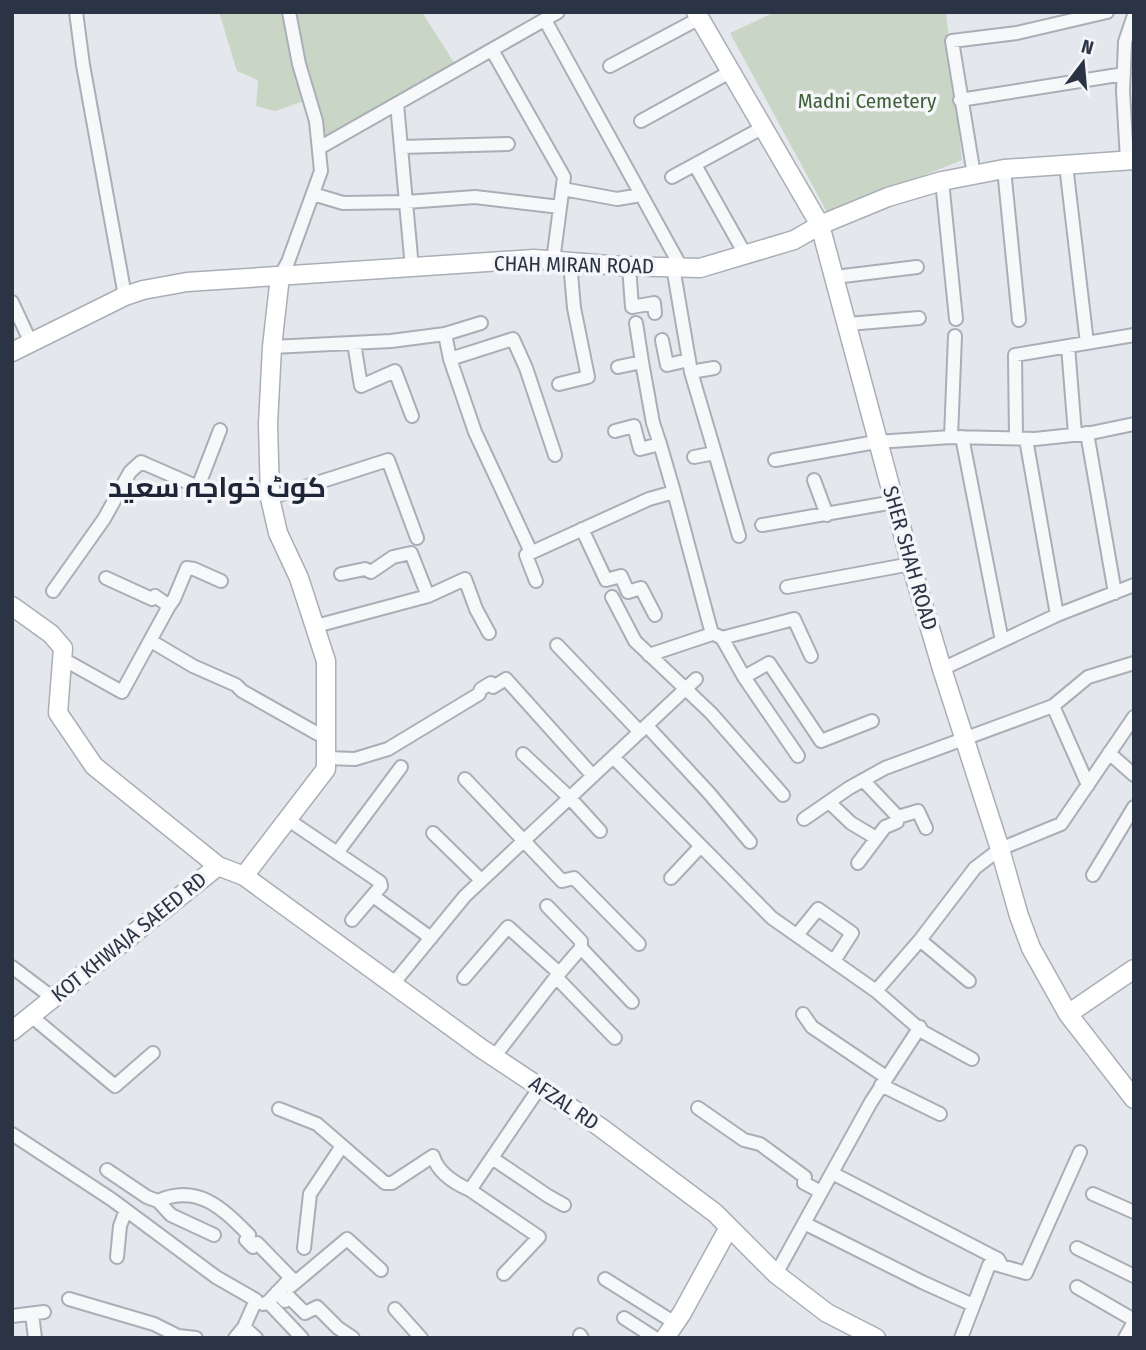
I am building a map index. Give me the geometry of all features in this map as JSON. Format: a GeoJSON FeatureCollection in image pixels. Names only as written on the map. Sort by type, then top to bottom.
{"type":"FeatureCollection","features":[{"type":"Feature","properties":{"kind":"street"},"geometry":{"type":"LineString","coordinates":[[76,12],[83,65],[125,296]]}},
{"type":"Feature","properties":{"kind":"street"},"geometry":{"type":"LineString","coordinates":[[244,876],[326,769],[326,662],[299,578],[278,533],[270,498],[268,424],[272,347],[280,275],[288,262],[321,171],[316,121],[299,64],[289,12]]}},
{"type":"Feature","properties":{"kind":"street"},"geometry":{"type":"LineString","coordinates":[[319,148],[558,12]]}},
{"type":"Feature","properties":{"kind":"street"},"geometry":{"type":"LineString","coordinates":[[974,175],[952,41],[1017,33],[1107,12]]}},
{"type":"Feature","properties":{"kind":"street"},"geometry":{"type":"LineString","coordinates":[[610,66],[698,15]]}},
{"type":"Feature","properties":{"kind":"street","name":"SHER SHAH ROAD"},"geometry":{"type":"LineString","coordinates":[[698,15],[820,225],[848,324],[876,442],[911,564],[1031,948],[1068,1014],[1134,1099]]}},
{"type":"Feature","properties":{"kind":"street"},"geometry":{"type":"LineString","coordinates":[[1130,160],[1124,74],[1125,42],[1134,15]]}},
{"type":"Feature","properties":{"kind":"street"},"geometry":{"type":"LineString","coordinates":[[545,20],[641,195],[677,267],[690,366],[739,536]]}},
{"type":"Feature","properties":{"kind":"street"},"geometry":{"type":"LineString","coordinates":[[492,50],[564,177],[560,207],[562,262],[575,308],[588,377],[559,384]]}},
{"type":"Feature","properties":{"kind":"street"},"geometry":{"type":"LineString","coordinates":[[641,121],[730,72]]}},
{"type":"Feature","properties":{"kind":"street"},"geometry":{"type":"LineString","coordinates":[[960,100],[1124,74]]}},
{"type":"Feature","properties":{"kind":"street"},"geometry":{"type":"LineString","coordinates":[[397,104],[412,268]]}},
{"type":"Feature","properties":{"kind":"street"},"geometry":{"type":"LineString","coordinates":[[672,177],[762,128]]}},
{"type":"Feature","properties":{"kind":"street"},"geometry":{"type":"LineString","coordinates":[[401,147],[508,144]]}},
{"type":"Feature","properties":{"kind":"street","name":"CHAH MIRAN ROAD"},"geometry":{"type":"LineString","coordinates":[[12,352],[125,296],[187,282],[534,260],[700,268],[794,240],[820,225],[888,197],[942,181],[1004,169],[1130,160]]}},
{"type":"Feature","properties":{"kind":"street"},"geometry":{"type":"LineString","coordinates":[[1066,164],[1087,343]]}},
{"type":"Feature","properties":{"kind":"street"},"geometry":{"type":"LineString","coordinates":[[695,165],[745,254]]}},
{"type":"Feature","properties":{"kind":"street"},"geometry":{"type":"LineString","coordinates":[[1004,169],[1019,320]]}},
{"type":"Feature","properties":{"kind":"street"},"geometry":{"type":"LineString","coordinates":[[942,181],[956,319]]}},
{"type":"Feature","properties":{"kind":"street"},"geometry":{"type":"LineString","coordinates":[[563,189],[617,199],[641,195]]}},
{"type":"Feature","properties":{"kind":"street"},"geometry":{"type":"LineString","coordinates":[[313,194],[343,203],[475,197],[560,207]]}},
{"type":"Feature","properties":{"kind":"street"},"geometry":{"type":"LineString","coordinates":[[629,266],[632,307],[653,303],[655,313]]}},
{"type":"Feature","properties":{"kind":"street"},"geometry":{"type":"LineString","coordinates":[[835,277],[917,267]]}},
{"type":"Feature","properties":{"kind":"street"},"geometry":{"type":"LineString","coordinates":[[12,302],[31,343]]}},
{"type":"Feature","properties":{"kind":"street"},"geometry":{"type":"LineString","coordinates":[[848,324],[919,318]]}},
{"type":"Feature","properties":{"kind":"street"},"geometry":{"type":"LineString","coordinates":[[272,347],[354,344],[445,334],[481,323]]}},
{"type":"Feature","properties":{"kind":"street"},"geometry":{"type":"LineString","coordinates":[[636,323],[653,424],[717,636],[798,756]]}},
{"type":"Feature","properties":{"kind":"street"},"geometry":{"type":"LineString","coordinates":[[445,334],[450,359],[475,432],[531,552]]}},
{"type":"Feature","properties":{"kind":"street"},"geometry":{"type":"LineString","coordinates":[[1057,615],[1021,438],[1015,355],[1134,335]]}},
{"type":"Feature","properties":{"kind":"street"},"geometry":{"type":"LineString","coordinates":[[955,336],[957,437],[1002,641]]}},
{"type":"Feature","properties":{"kind":"street"},"geometry":{"type":"LineString","coordinates":[[450,359],[513,340],[526,368],[555,455]]}},
{"type":"Feature","properties":{"kind":"street"},"geometry":{"type":"LineString","coordinates":[[662,340],[667,365],[714,368]]}},
{"type":"Feature","properties":{"kind":"street"},"geometry":{"type":"LineString","coordinates":[[354,344],[361,386],[395,371],[412,416]]}},
{"type":"Feature","properties":{"kind":"street"},"geometry":{"type":"LineString","coordinates":[[1068,346],[1081,434],[1115,593]]}},
{"type":"Feature","properties":{"kind":"street"},"geometry":{"type":"LineString","coordinates":[[618,367],[642,362]]}},
{"type":"Feature","properties":{"kind":"street"},"geometry":{"type":"LineString","coordinates":[[775,460],[876,442],[1081,434],[1134,424]]}},
{"type":"Feature","properties":{"kind":"street"},"geometry":{"type":"LineString","coordinates":[[615,431],[634,426],[639,449],[660,443]]}},
{"type":"Feature","properties":{"kind":"street"},"geometry":{"type":"LineString","coordinates":[[53,591],[104,519],[130,471],[141,462],[198,487],[220,430]]}},
{"type":"Feature","properties":{"kind":"street"},"geometry":{"type":"LineString","coordinates":[[694,457],[715,453]]}},
{"type":"Feature","properties":{"kind":"street"},"geometry":{"type":"LineString","coordinates":[[270,498],[388,460],[417,538]]}},
{"type":"Feature","properties":{"kind":"street"},"geometry":{"type":"LineString","coordinates":[[814,480],[827,515]]}},
{"type":"Feature","properties":{"kind":"street"},"geometry":{"type":"LineString","coordinates":[[536,581],[526,555],[649,499],[674,492]]}},
{"type":"Feature","properties":{"kind":"street"},"geometry":{"type":"LineString","coordinates":[[762,526],[894,502]]}},
{"type":"Feature","properties":{"kind":"street"},"geometry":{"type":"LineString","coordinates":[[582,529],[607,580],[621,576],[628,592],[641,588],[655,615]]}},
{"type":"Feature","properties":{"kind":"street"},"geometry":{"type":"LineString","coordinates":[[341,574],[365,569],[371,572],[393,557],[411,553],[428,596]]}},
{"type":"Feature","properties":{"kind":"street"},"geometry":{"type":"LineString","coordinates":[[786,587],[911,564]]}},
{"type":"Feature","properties":{"kind":"street"},"geometry":{"type":"LineString","coordinates":[[63,659],[122,692],[174,599],[187,568],[221,581]]}},
{"type":"Feature","properties":{"kind":"street"},"geometry":{"type":"LineString","coordinates":[[106,578],[152,599],[155,596],[169,606]]}},
{"type":"Feature","properties":{"kind":"street"},"geometry":{"type":"LineString","coordinates":[[316,626],[428,596],[466,579],[476,610],[489,633]]}},
{"type":"Feature","properties":{"kind":"street"},"geometry":{"type":"LineString","coordinates":[[942,669],[1057,615],[1134,585]]}},
{"type":"Feature","properties":{"kind":"street"},"geometry":{"type":"LineString","coordinates":[[612,597],[635,641],[711,713],[783,795]]}},
{"type":"Feature","properties":{"kind":"street"},"geometry":{"type":"LineString","coordinates":[[12,606],[51,634],[63,648],[58,713],[94,766],[218,866]]}},
{"type":"Feature","properties":{"kind":"street"},"geometry":{"type":"LineString","coordinates":[[649,655],[794,619],[811,656]]}},
{"type":"Feature","properties":{"kind":"street"},"geometry":{"type":"LineString","coordinates":[[151,641],[193,666],[236,685],[242,691],[327,738]]}},
{"type":"Feature","properties":{"kind":"street"},"geometry":{"type":"LineString","coordinates":[[556,645],[709,793],[750,842]]}},
{"type":"Feature","properties":{"kind":"street"},"geometry":{"type":"LineString","coordinates":[[744,677],[769,663],[821,741],[872,721]]}},
{"type":"Feature","properties":{"kind":"street"},"geometry":{"type":"LineString","coordinates":[[804,819],[885,768],[1053,706],[1088,677],[1134,663]]}},
{"type":"Feature","properties":{"kind":"street"},"geometry":{"type":"LineString","coordinates":[[326,758],[355,759],[388,749],[479,694],[481,689],[491,683],[493,687],[506,679],[593,776]]}},
{"type":"Feature","properties":{"kind":"street"},"geometry":{"type":"LineString","coordinates":[[393,984],[481,880],[696,679]]}},
{"type":"Feature","properties":{"kind":"street"},"geometry":{"type":"LineString","coordinates":[[1053,706],[1088,785]]}},
{"type":"Feature","properties":{"kind":"street"},"geometry":{"type":"LineString","coordinates":[[876,991],[920,940],[975,868],[1000,849],[1061,824],[1134,717]]}},
{"type":"Feature","properties":{"kind":"street"},"geometry":{"type":"LineString","coordinates":[[1109,753],[1134,775]]}},
{"type":"Feature","properties":{"kind":"street"},"geometry":{"type":"LineString","coordinates":[[523,754],[569,797],[600,831]]}},
{"type":"Feature","properties":{"kind":"street"},"geometry":{"type":"LineString","coordinates":[[613,757],[772,918],[876,991],[923,1032],[972,1059]]}},
{"type":"Feature","properties":{"kind":"street"},"geometry":{"type":"LineString","coordinates":[[337,853],[401,767]]}},
{"type":"Feature","properties":{"kind":"street"},"geometry":{"type":"LineString","coordinates":[[465,779],[494,813],[523,839],[562,881],[574,878],[639,944]]}},
{"type":"Feature","properties":{"kind":"street"},"geometry":{"type":"LineString","coordinates":[[863,780],[898,817]]}},
{"type":"Feature","properties":{"kind":"street"},"geometry":{"type":"LineString","coordinates":[[829,802],[852,823],[876,838]]}},
{"type":"Feature","properties":{"kind":"street"},"geometry":{"type":"LineString","coordinates":[[1093,876],[1134,807]]}},
{"type":"Feature","properties":{"kind":"street"},"geometry":{"type":"LineString","coordinates":[[898,817],[918,811],[926,828]]}},
{"type":"Feature","properties":{"kind":"street"},"geometry":{"type":"LineString","coordinates":[[858,863],[885,827],[897,822],[898,817]]}},
{"type":"Feature","properties":{"kind":"street"},"geometry":{"type":"LineString","coordinates":[[288,819],[380,882],[381,886],[352,920]]}},
{"type":"Feature","properties":{"kind":"street"},"geometry":{"type":"LineString","coordinates":[[433,833],[481,880]]}},
{"type":"Feature","properties":{"kind":"street"},"geometry":{"type":"LineString","coordinates":[[671,878],[700,847]]}},
{"type":"Feature","properties":{"kind":"street","name":"KOT KHWAJA SAEED RD"},"geometry":{"type":"LineString","coordinates":[[12,1031],[218,866],[244,876]]}},
{"type":"Feature","properties":{"kind":"street","name":"AFZAL RD"},"geometry":{"type":"LineString","coordinates":[[244,876],[494,1057],[610,1135],[715,1213],[776,1273],[827,1313],[876,1338]]}},
{"type":"Feature","properties":{"kind":"street"},"geometry":{"type":"LineString","coordinates":[[373,895],[431,939]]}},
{"type":"Feature","properties":{"kind":"street"},"geometry":{"type":"LineString","coordinates":[[494,1057],[581,948],[582,941],[547,906]]}},
{"type":"Feature","properties":{"kind":"street"},"geometry":{"type":"LineString","coordinates":[[797,935],[818,909],[852,933],[834,961]]}},
{"type":"Feature","properties":{"kind":"street"},"geometry":{"type":"LineString","coordinates":[[464,978],[508,928],[557,975],[615,1038]]}},
{"type":"Feature","properties":{"kind":"street"},"geometry":{"type":"LineString","coordinates":[[920,940],[969,981]]}},
{"type":"Feature","properties":{"kind":"street"},"geometry":{"type":"LineString","coordinates":[[581,948],[632,1002]]}},
{"type":"Feature","properties":{"kind":"street"},"geometry":{"type":"LineString","coordinates":[[12,967],[53,998]]}},
{"type":"Feature","properties":{"kind":"street"},"geometry":{"type":"LineString","coordinates":[[1068,1014],[1134,969]]}},
{"type":"Feature","properties":{"kind":"street"},"geometry":{"type":"LineString","coordinates":[[803,1014],[812,1027],[883,1081],[940,1114]]}},
{"type":"Feature","properties":{"kind":"street"},"geometry":{"type":"LineString","coordinates":[[31,1016],[115,1086],[153,1053]]}},
{"type":"Feature","properties":{"kind":"street"},"geometry":{"type":"LineString","coordinates":[[776,1273],[883,1081],[920,1027]]}},
{"type":"Feature","properties":{"kind":"street"},"geometry":{"type":"LineString","coordinates":[[470,1189],[540,1087]]}},
{"type":"Feature","properties":{"kind":"street"},"geometry":{"type":"LineString","coordinates":[[698,1108],[744,1140],[760,1144],[805,1177],[803,1183],[821,1192]]}},
{"type":"Feature","properties":{"kind":"street"},"geometry":{"type":"LineString","coordinates":[[279,1109],[317,1124],[385,1183],[392,1183],[433,1156],[442,1173],[539,1237],[504,1274]]}},
{"type":"Feature","properties":{"kind":"street"},"geometry":{"type":"LineString","coordinates":[[12,1134],[126,1210],[216,1277],[256,1300],[244,1327],[235,1338]]}},
{"type":"Feature","properties":{"kind":"street"},"geometry":{"type":"LineString","coordinates":[[304,1248],[310,1194],[342,1146]]}},
{"type":"Feature","properties":{"kind":"street"},"geometry":{"type":"LineString","coordinates":[[961,1338],[989,1265],[1026,1273],[1080,1152]]}},
{"type":"Feature","properties":{"kind":"street"},"geometry":{"type":"LineString","coordinates":[[492,1158],[564,1205]]}},
{"type":"Feature","properties":{"kind":"street"},"geometry":{"type":"LineString","coordinates":[[107,1170],[147,1197],[158,1201],[171,1216],[214,1235]]}},
{"type":"Feature","properties":{"kind":"street"},"geometry":{"type":"LineString","coordinates":[[832,1173],[998,1259],[1003,1267]]}},
{"type":"Feature","properties":{"kind":"street"},"geometry":{"type":"LineString","coordinates":[[1093,1194],[1134,1212]]}},
{"type":"Feature","properties":{"kind":"street"},"geometry":{"type":"LineString","coordinates":[[158,1201],[173,1195],[196,1196],[219,1206],[249,1235],[246,1240],[253,1247],[257,1243],[295,1282]]}},
{"type":"Feature","properties":{"kind":"street"},"geometry":{"type":"LineString","coordinates":[[117,1257],[120,1226],[126,1210]]}},
{"type":"Feature","properties":{"kind":"street"},"geometry":{"type":"LineString","coordinates":[[804,1223],[973,1305]]}},
{"type":"Feature","properties":{"kind":"street"},"geometry":{"type":"LineString","coordinates":[[605,1279],[670,1330],[729,1229]]}},
{"type":"Feature","properties":{"kind":"street"},"geometry":{"type":"LineString","coordinates":[[252,1308],[273,1297],[286,1282],[291,1286],[347,1239],[381,1270]]}},
{"type":"Feature","properties":{"kind":"street"},"geometry":{"type":"LineString","coordinates":[[1077,1248],[1134,1276]]}},
{"type":"Feature","properties":{"kind":"street"},"geometry":{"type":"LineString","coordinates":[[1077,1287],[1134,1321],[1125,1338]]}},
{"type":"Feature","properties":{"kind":"street"},"geometry":{"type":"LineString","coordinates":[[273,1297],[302,1338]]}},
{"type":"Feature","properties":{"kind":"street"},"geometry":{"type":"LineString","coordinates":[[273,1297],[285,1301],[289,1297],[305,1313],[317,1307],[352,1338]]}},
{"type":"Feature","properties":{"kind":"street"},"geometry":{"type":"LineString","coordinates":[[69,1299],[155,1324],[178,1336],[196,1338]]}},
{"type":"Feature","properties":{"kind":"street"},"geometry":{"type":"LineString","coordinates":[[395,1309],[421,1338]]}},
{"type":"Feature","properties":{"kind":"street"},"geometry":{"type":"LineString","coordinates":[[12,1316],[38,1313],[35,1338]]}},
{"type":"Feature","properties":{"kind":"street"},"geometry":{"type":"LineString","coordinates":[[624,1318],[655,1338]]}},
{"type":"Feature","properties":{"kind":"street"},"geometry":{"type":"LineString","coordinates":[[244,1327],[256,1338]]}},
{"type":"Feature","properties":{"kind":"green space"},"geometry":{"type":"Polygon","coordinates":[[[219,12],[422,12],[458,69],[319,148],[307,100],[275,111],[256,106],[258,80],[237,71],[219,12]]]}},
{"type":"Feature","properties":{"kind":"green space","name":"Madni Cemetery"},"geometry":{"type":"Polygon","coordinates":[[[775,12],[946,12],[962,160],[828,214],[730,33],[775,12]]]}},
{"type":"Feature","properties":{"kind":"district","name":"کوٹ خواجہ سعید"},"geometry":{"type":"Point","coordinates":[217,487]}}]}
